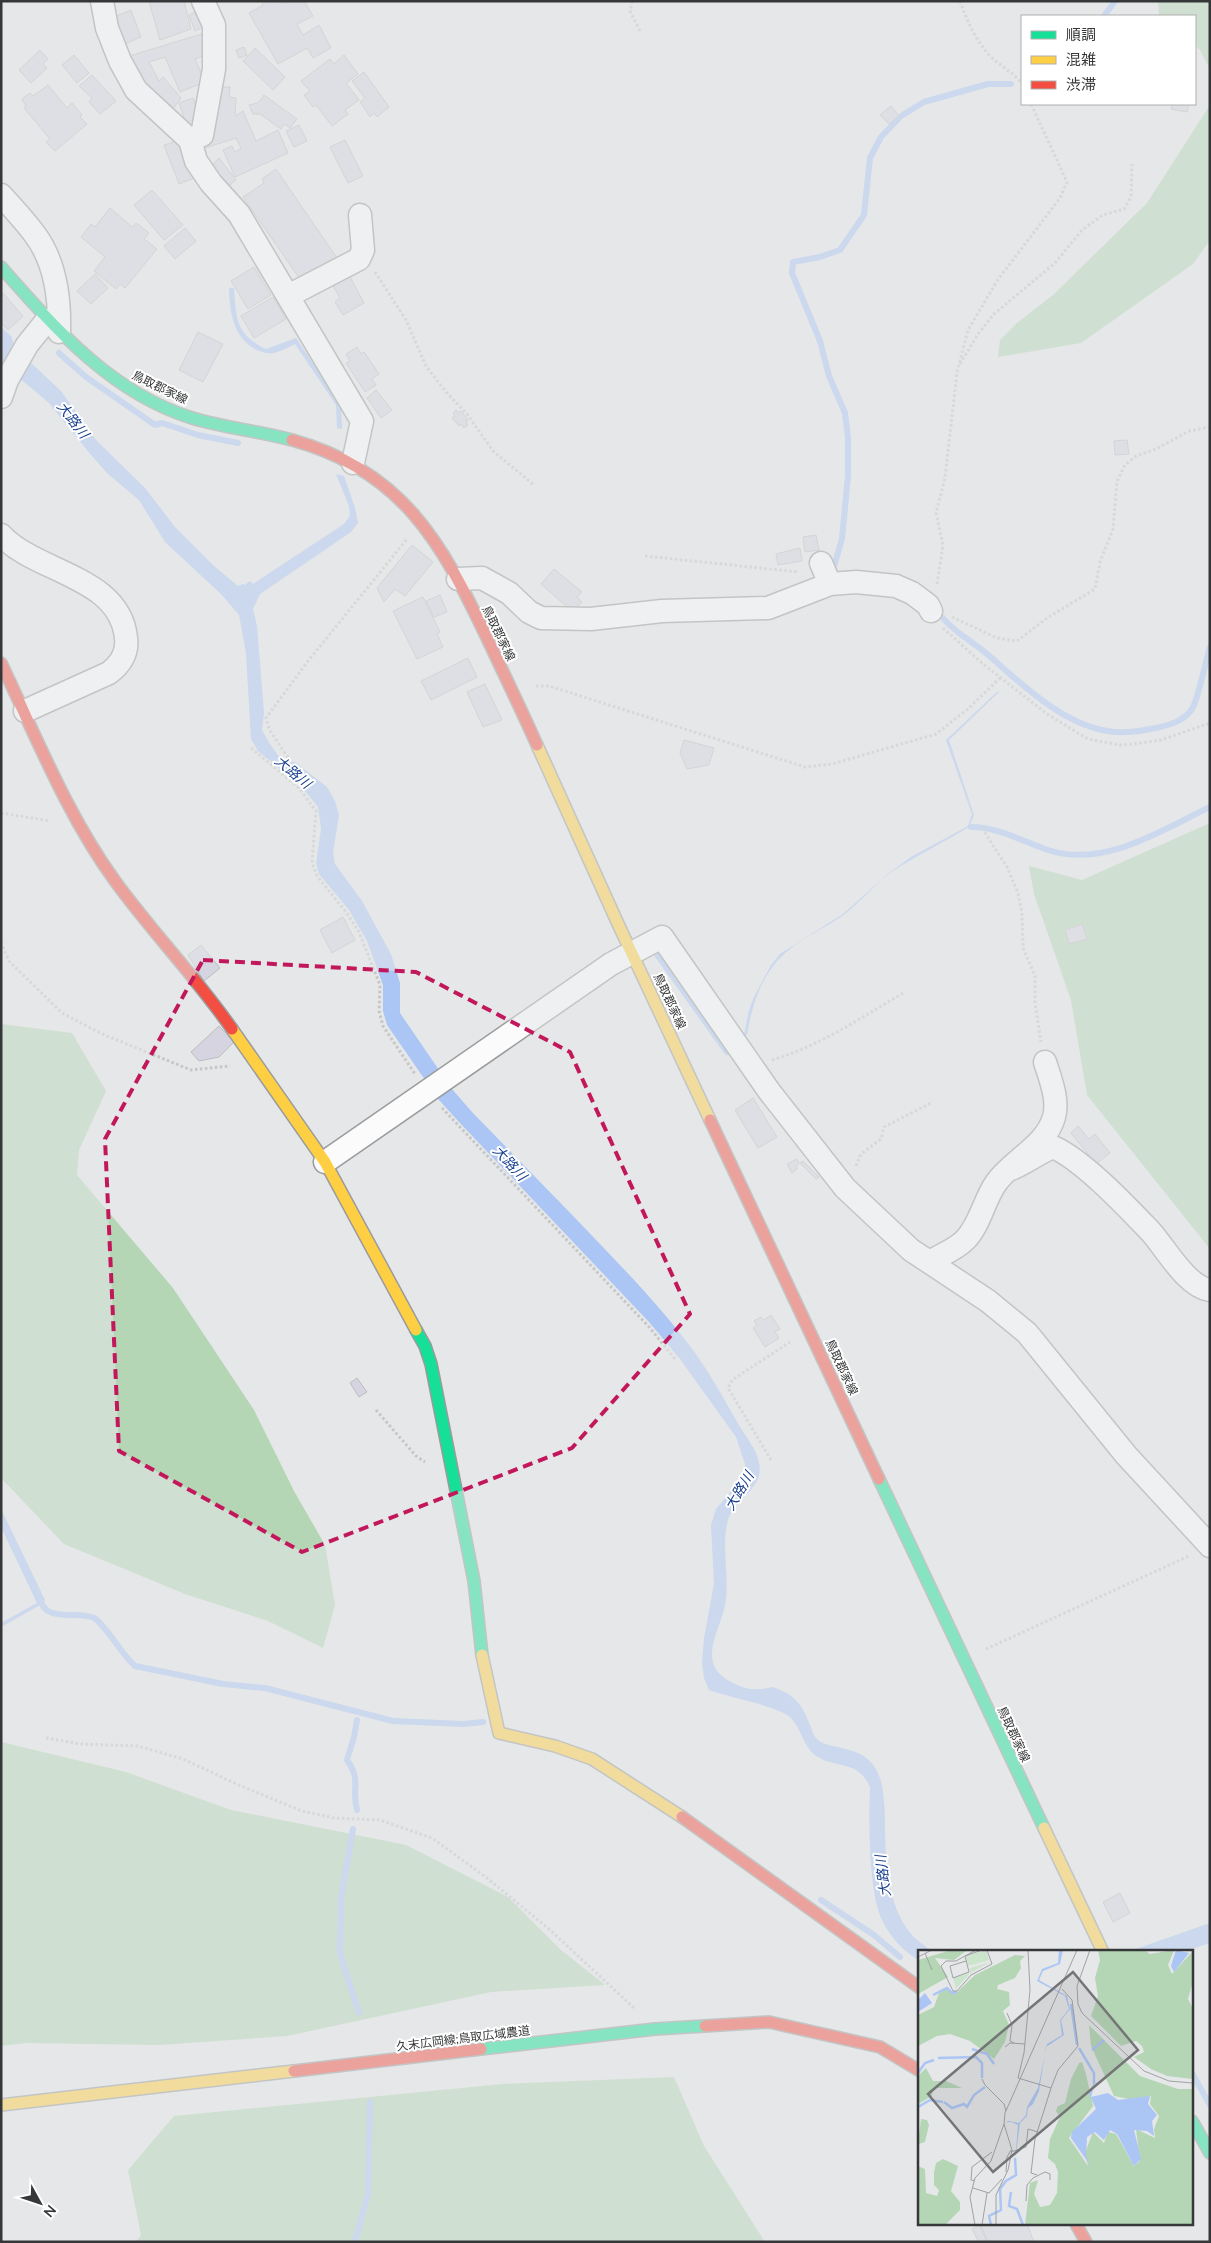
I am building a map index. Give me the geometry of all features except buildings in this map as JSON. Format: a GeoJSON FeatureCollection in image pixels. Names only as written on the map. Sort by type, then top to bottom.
{"type":"FeatureCollection","features":[{"type":"Feature","properties":{"kind":"street"},"geometry":{"type":"LineString","coordinates":[[102,1],[107,28],[120,61],[136,90],[190,140],[196,161],[211,183],[238,214],[362,421],[353,463]]}},
{"type":"Feature","properties":{"kind":"street"},"geometry":{"type":"LineString","coordinates":[[190,140],[202,135],[214,69],[214,25],[203,1]]}},
{"type":"Feature","properties":{"kind":"street"},"geometry":{"type":"LineString","coordinates":[[1,195],[37,237],[53,272],[60,304],[53,326],[27,345],[7,380],[1,397]]}},
{"type":"Feature","properties":{"kind":"street"},"geometry":{"type":"LineString","coordinates":[[288,296],[359,259],[363,250],[360,215]]}},
{"type":"Feature","properties":{"kind":"street","name":"鳥取郡家線"},"geometry":{"type":"LineString","coordinates":[[1,267],[53,326],[98,369],[137,394],[176,412],[216,424],[300,442],[353,463],[396,495],[421,521],[448,560],[511,687],[632,953],[1102,1950]]}},
{"type":"Feature","properties":{"kind":"street"},"geometry":{"type":"LineString","coordinates":[[1,535],[24,554],[74,576],[95,590],[118,614],[125,630],[127,646],[117,667],[109,673],[25,711]]}},
{"type":"Feature","properties":{"kind":"street"},"geometry":{"type":"LineString","coordinates":[[821,563],[830,584]]}},
{"type":"Feature","properties":{"kind":"street"},"geometry":{"type":"LineString","coordinates":[[458,579],[482,578],[509,594],[529,612],[541,618],[591,618],[662,611],[768,608],[830,584],[856,582],[896,586],[912,593],[928,605],[931,612]]}},
{"type":"Feature","properties":{"kind":"street"},"geometry":{"type":"LineString","coordinates":[[1,663],[79,826],[115,881],[210,997],[324,1162],[425,1346],[431,1364],[474,1581],[483,1661],[499,1732],[556,1746],[592,1759],[660,1801],[726,1847],[918,1987]]}},
{"type":"Feature","properties":{"kind":"street"},"geometry":{"type":"LineString","coordinates":[[324,1162],[611,964],[662,937],[751,1066],[840,1182],[911,1250],[988,1301],[1027,1333],[1048,1356],[1064,1380],[1201,1550]]}},
{"type":"Feature","properties":{"kind":"street"},"geometry":{"type":"LineString","coordinates":[[929,1262],[955,1248],[966,1239],[997,1181],[1044,1134],[1054,1117],[1051,1079],[1045,1062]]}},
{"type":"Feature","properties":{"kind":"street"},"geometry":{"type":"LineString","coordinates":[[1011,1168],[1027,1162],[1040,1152],[1053,1147],[1065,1152],[1120,1200],[1152,1234],[1193,1284],[1210,1290]]}},
{"type":"Feature","properties":{"kind":"street","name":"久末広岡線;鳥取広域農道"},"geometry":{"type":"LineString","coordinates":[[1,2106],[655,2029],[769,2022],[880,2047],[918,2070]]}},
{"type":"Feature","properties":{"kind":"street"},"geometry":{"type":"LineString","coordinates":[[1194,2125],[1210,2153]]}},
{"type":"Feature","properties":{"kind":"street"},"geometry":{"type":"LineString","coordinates":[[1077,2226],[1086,2242]]}},
{"type":"Feature","properties":{"kind":"path"},"geometry":{"type":"LineString","coordinates":[[632,1],[630,11],[640,32]]}},
{"type":"Feature","properties":{"kind":"path"},"geometry":{"type":"LineString","coordinates":[[960,1],[968,26],[991,57],[1011,71],[1021,83]]}},
{"type":"Feature","properties":{"kind":"path"},"geometry":{"type":"LineString","coordinates":[[1031,105],[1068,182],[1060,198],[997,282],[968,330],[958,367],[945,478],[936,513],[943,545],[931,612],[947,633],[1001,677],[1064,726],[1088,739],[1120,745],[1161,740],[1210,723]]}},
{"type":"Feature","properties":{"kind":"path"},"geometry":{"type":"LineString","coordinates":[[958,367],[978,334],[994,314],[1055,263],[1082,230],[1103,215],[1124,209],[1131,197],[1132,164]]}},
{"type":"Feature","properties":{"kind":"path"},"geometry":{"type":"LineString","coordinates":[[361,254],[387,289],[406,320],[426,366],[446,392],[467,414],[493,451],[534,485]]}},
{"type":"Feature","properties":{"kind":"path"},"geometry":{"type":"LineString","coordinates":[[931,612],[942,611],[997,638],[1017,641],[1047,618],[1095,588],[1100,562],[1113,529],[1117,481],[1125,465],[1136,456],[1156,449],[1190,431],[1210,427]]}},
{"type":"Feature","properties":{"kind":"path"},"geometry":{"type":"LineString","coordinates":[[293,784],[289,759],[268,729],[266,718],[308,661],[421,521]]}},
{"type":"Feature","properties":{"kind":"path"},"geometry":{"type":"LineString","coordinates":[[645,556],[797,572],[830,584]]}},
{"type":"Feature","properties":{"kind":"path"},"geometry":{"type":"LineString","coordinates":[[511,687],[549,686],[805,767],[832,764],[936,734],[969,708],[1001,677]]}},
{"type":"Feature","properties":{"kind":"path"},"geometry":{"type":"LineString","coordinates":[[1,814],[79,826]]}},
{"type":"Feature","properties":{"kind":"path"},"geometry":{"type":"LineString","coordinates":[[982,828],[1007,867],[1018,894],[1022,912],[1023,948],[1035,976],[1035,1003],[1045,1062]]}},
{"type":"Feature","properties":{"kind":"path"},"geometry":{"type":"LineString","coordinates":[[1,942],[9,961],[62,1012],[102,1034],[191,1070],[255,1062]]}},
{"type":"Feature","properties":{"kind":"path"},"geometry":{"type":"LineString","coordinates":[[751,1066],[807,1047],[834,1034],[905,992]]}},
{"type":"Feature","properties":{"kind":"path"},"geometry":{"type":"LineString","coordinates":[[840,1182],[856,1167],[861,1154],[881,1139],[884,1127],[933,1102]]}},
{"type":"Feature","properties":{"kind":"path"},"geometry":{"type":"LineString","coordinates":[[771,1460],[728,1388],[732,1380],[809,1329]]}},
{"type":"Feature","properties":{"kind":"path"},"geometry":{"type":"LineString","coordinates":[[376,1410],[416,1456],[453,1481]]}},
{"type":"Feature","properties":{"kind":"path"},"geometry":{"type":"LineString","coordinates":[[964,1659],[1201,1550]]}},
{"type":"Feature","properties":{"kind":"path"},"geometry":{"type":"LineString","coordinates":[[46,1738],[80,1744],[138,1746],[183,1759],[241,1786],[302,1810],[334,1818],[380,1820],[432,1838],[487,1878],[550,1929],[609,1983],[655,2029]]}},
{"type":"Feature","properties":{"kind":"highlighted area"},"geometry":{"type":"Polygon","coordinates":[[[203,960],[416,972],[570,1052],[690,1314],[572,1448],[302,1552],[119,1451],[105,1139],[203,960]]]}},
{"type":"Feature","properties":{"kind":"green space"},"geometry":{"type":"Polygon","coordinates":[[[1158,1],[1210,1],[1210,69],[1196,46],[1196,15],[1159,15],[1158,1]]]}},
{"type":"Feature","properties":{"kind":"green space"},"geometry":{"type":"Polygon","coordinates":[[[1210,105],[1210,240],[1193,264],[1081,343],[998,357],[1000,340],[1017,323],[1053,295],[1147,203],[1210,105]]]}},
{"type":"Feature","properties":{"kind":"green space"},"geometry":{"type":"Polygon","coordinates":[[[1210,823],[1210,1249],[1087,1095],[1071,1000],[1034,894],[1029,866],[1082,880],[1210,823]]]}},
{"type":"Feature","properties":{"kind":"green space"},"geometry":{"type":"Polygon","coordinates":[[[1,1024],[72,1033],[106,1091],[79,1150],[77,1175],[173,1288],[254,1410],[294,1491],[325,1545],[335,1605],[323,1648],[268,1621],[185,1594],[64,1544],[1,1478],[1,1024]]]}},
{"type":"Feature","properties":{"kind":"green space"},"geometry":{"type":"Polygon","coordinates":[[[1,1742],[126,1772],[231,1810],[406,1845],[508,1897],[561,1950],[605,1985],[491,1992],[287,2036],[160,2045],[26,2043],[1,2046],[1,1742]]]}},
{"type":"Feature","properties":{"kind":"green space"},"geometry":{"type":"Polygon","coordinates":[[[674,2077],[704,2146],[765,2242],[136,2242],[141,2235],[128,2170],[174,2116],[503,2084],[674,2077]]]}},
{"type":"Feature","properties":{"kind":"water"},"geometry":{"type":"Polygon","coordinates":[[[229,288],[234,288],[237,317],[243,331],[256,344],[266,349],[296,338],[341,404],[342,429],[337,428],[336,405],[295,344],[277,352],[266,353],[247,344],[241,337],[232,314],[229,288]]]}},
{"type":"Feature","properties":{"kind":"water","name":"大路川"},"geometry":{"type":"Polygon","coordinates":[[[1,327],[11,336],[15,348],[61,391],[96,440],[145,488],[175,527],[214,566],[238,586],[245,585],[250,581],[253,584],[344,524],[350,516],[349,506],[336,474],[344,476],[358,523],[351,532],[260,594],[253,609],[257,626],[264,713],[262,730],[280,758],[285,762],[295,762],[327,787],[335,801],[339,815],[333,853],[335,864],[362,901],[391,954],[400,983],[400,1013],[452,1089],[622,1267],[666,1316],[705,1367],[753,1447],[759,1463],[760,1472],[758,1480],[731,1512],[726,1530],[726,1599],[713,1645],[712,1656],[714,1666],[721,1675],[738,1685],[752,1689],[772,1687],[786,1693],[800,1706],[817,1739],[828,1745],[860,1754],[874,1766],[880,1778],[883,1791],[887,1863],[892,1895],[903,1923],[914,1937],[930,1950],[918,1950],[918,1960],[903,1949],[894,1939],[886,1928],[878,1909],[872,1875],[870,1787],[865,1778],[852,1768],[830,1762],[815,1755],[808,1747],[794,1721],[784,1713],[764,1705],[709,1690],[704,1678],[702,1663],[704,1638],[714,1584],[711,1525],[716,1509],[744,1475],[745,1464],[736,1437],[680,1359],[649,1322],[439,1100],[387,1025],[383,1011],[383,985],[367,941],[349,910],[319,874],[316,863],[321,829],[318,807],[301,786],[258,751],[251,739],[246,653],[239,615],[222,595],[165,542],[139,500],[108,474],[49,403],[1,361],[1,327]]]}},
{"type":"Feature","properties":{"kind":"water"},"geometry":{"type":"Polygon","coordinates":[[[998,691],[949,740],[974,815],[969,827],[890,873],[848,911],[796,944],[781,957],[760,988],[752,1011],[747,1035],[744,1035],[749,1010],[754,997],[771,965],[780,954],[843,914],[889,873],[911,857],[968,826],[972,814],[946,740],[998,691]]]}},
{"type":"Feature","properties":{"kind":"water"},"geometry":{"type":"Polygon","coordinates":[[[1,1509],[45,1600],[42,1604],[1,1627],[1,1623],[37,1603],[1,1527],[1,1509]]]}},
{"type":"Feature","properties":{"kind":"water"},"geometry":{"type":"Polygon","coordinates":[[[1210,1923],[1210,1943],[1189,1950],[1133,1950],[1210,1923]]]}},
{"type":"Feature","properties":{"kind":"waterway"},"geometry":{"type":"LineString","coordinates":[[1105,15],[1115,1]]}},
{"type":"Feature","properties":{"kind":"waterway"},"geometry":{"type":"LineString","coordinates":[[832,573],[842,539],[848,476],[848,438],[845,413],[829,376],[820,341],[792,273],[793,262],[820,257],[840,250],[864,215],[870,158],[881,137],[901,116],[924,102],[988,84],[1011,84]]}},
{"type":"Feature","properties":{"kind":"waterway"},"geometry":{"type":"LineString","coordinates":[[59,353],[86,377],[155,425],[162,423],[198,435],[238,443]]}},
{"type":"Feature","properties":{"kind":"waterway"},"geometry":{"type":"LineString","coordinates":[[943,618],[1057,711],[1090,727],[1113,732],[1132,732],[1156,728],[1171,724],[1185,717],[1194,704],[1210,647]]}},
{"type":"Feature","properties":{"kind":"waterway"},"geometry":{"type":"LineString","coordinates":[[971,827],[1002,832],[1051,851],[1072,855],[1092,854],[1133,844],[1210,807]]}},
{"type":"Feature","properties":{"kind":"waterway"},"geometry":{"type":"LineString","coordinates":[[656,953],[727,1052]]}},
{"type":"Feature","properties":{"kind":"waterway"},"geometry":{"type":"LineString","coordinates":[[40,1598],[43,1606],[55,1614],[94,1618],[103,1626],[135,1666],[223,1684],[265,1688],[393,1721],[463,1724],[483,1722]]}},
{"type":"Feature","properties":{"kind":"waterway"},"geometry":{"type":"LineString","coordinates":[[357,1720],[347,1760],[354,1774],[357,1810]]}},
{"type":"Feature","properties":{"kind":"waterway"},"geometry":{"type":"LineString","coordinates":[[353,1829],[341,1898],[340,1954],[359,2013]]}},
{"type":"Feature","properties":{"kind":"waterway"},"geometry":{"type":"LineString","coordinates":[[821,1900],[874,1935],[900,1957]]}},
{"type":"Feature","properties":{"kind":"waterway"},"geometry":{"type":"LineString","coordinates":[[1194,2077],[1210,2105]]}},
{"type":"Feature","properties":{"kind":"waterway"},"geometry":{"type":"LineString","coordinates":[[355,2241],[368,2194],[370,2102]]}},
{"type":"Feature","properties":{"kind":"traffic: fast"},"geometry":{"type":"LineString","coordinates":[[1,267],[42,313],[86,356],[136,392],[163,407],[192,418],[292,440]]}},
{"type":"Feature","properties":{"kind":"traffic: fast"},"geometry":{"type":"LineString","coordinates":[[416,1330],[425,1346],[431,1364],[474,1581],[482,1655]]}},
{"type":"Feature","properties":{"kind":"traffic: fast"},"geometry":{"type":"LineString","coordinates":[[879,1479],[1044,1828]]}},
{"type":"Feature","properties":{"kind":"traffic: fast"},"geometry":{"type":"LineString","coordinates":[[481,2049],[655,2029],[705,2026]]}},
{"type":"Feature","properties":{"kind":"traffic: fast"},"geometry":{"type":"LineString","coordinates":[[1194,2125],[1210,2153]]}},
{"type":"Feature","properties":{"kind":"traffic: slow"},"geometry":{"type":"LineString","coordinates":[[537,745],[710,1120]]}},
{"type":"Feature","properties":{"kind":"traffic: slow"},"geometry":{"type":"LineString","coordinates":[[232,1029],[325,1162],[416,1330]]}},
{"type":"Feature","properties":{"kind":"traffic: slow"},"geometry":{"type":"LineString","coordinates":[[482,1655],[499,1733],[555,1746],[592,1759],[682,1817]]}},
{"type":"Feature","properties":{"kind":"traffic: slow"},"geometry":{"type":"LineString","coordinates":[[1044,1828],[1102,1950]]}},
{"type":"Feature","properties":{"kind":"traffic: slow"},"geometry":{"type":"LineString","coordinates":[[1,2105],[294,2071]]}},
{"type":"Feature","properties":{"kind":"traffic: jam"},"geometry":{"type":"LineString","coordinates":[[292,440],[330,453],[363,470],[390,491],[414,515],[435,542],[453,571],[537,745]]}},
{"type":"Feature","properties":{"kind":"traffic: jam"},"geometry":{"type":"LineString","coordinates":[[1,663],[53,775],[98,856],[129,900],[204,991],[232,1029]]}},
{"type":"Feature","properties":{"kind":"traffic: jam"},"geometry":{"type":"LineString","coordinates":[[710,1120],[879,1479]]}},
{"type":"Feature","properties":{"kind":"traffic: jam"},"geometry":{"type":"LineString","coordinates":[[682,1817],[918,1987]]}},
{"type":"Feature","properties":{"kind":"traffic: jam"},"geometry":{"type":"LineString","coordinates":[[705,2026],[769,2022],[880,2047],[918,2070]]}},
{"type":"Feature","properties":{"kind":"traffic: jam"},"geometry":{"type":"LineString","coordinates":[[294,2071],[481,2049]]}},
{"type":"Feature","properties":{"kind":"traffic: jam"},"geometry":{"type":"LineString","coordinates":[[1077,2226],[1086,2242]]}}]}
